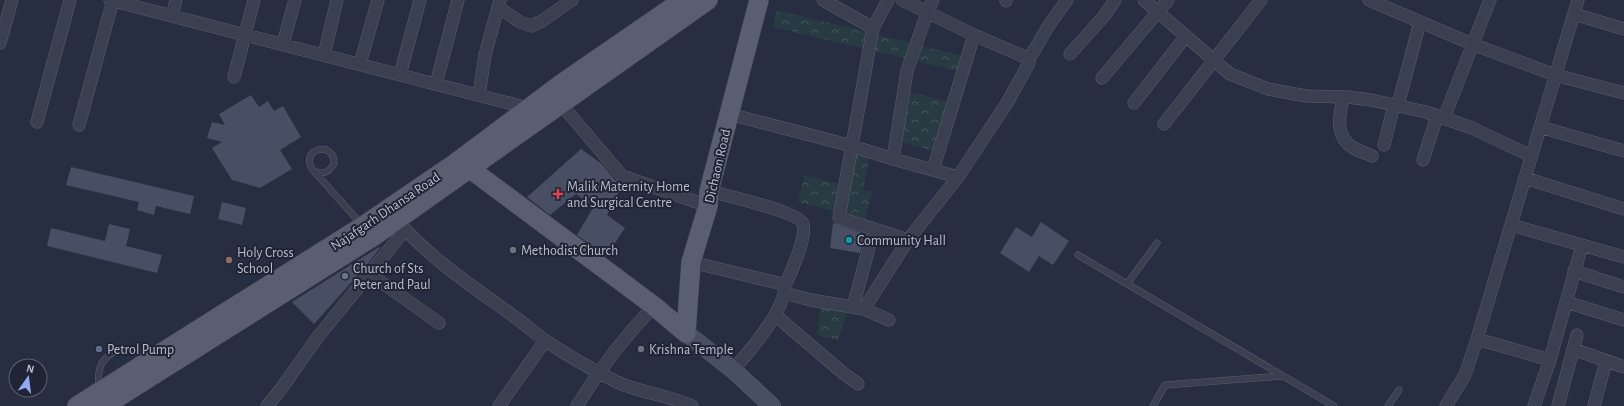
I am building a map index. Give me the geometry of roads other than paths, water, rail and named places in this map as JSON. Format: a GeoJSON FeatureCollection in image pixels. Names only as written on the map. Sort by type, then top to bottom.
{"type":"FeatureCollection","features":[{"type":"Feature","properties":{"kind":"main road","name":"Najafgarh Dhansa Road"},"geometry":{"type":"LineString","coordinates":[[77,406],[102,399],[150,360],[363,226],[464,165],[528,108],[683,0]]}},
{"type":"Feature","properties":{"kind":"main road"},"geometry":{"type":"LineString","coordinates":[[102,399],[401,225],[464,165],[561,104],[708,0]]}},
{"type":"Feature","properties":{"kind":"main road","name":"Dichaon Road"},"geometry":{"type":"LineString","coordinates":[[686,333],[691,262],[709,199],[758,0]]}},
{"type":"Feature","properties":{"kind":"main road"},"geometry":{"type":"LineString","coordinates":[[464,165],[654,306],[733,370],[772,406]]}},
{"type":"Feature","properties":{"kind":"street"},"geometry":{"type":"LineString","coordinates":[[0,43],[12,0]]}},
{"type":"Feature","properties":{"kind":"street"},"geometry":{"type":"LineString","coordinates":[[37,122],[70,0]]}},
{"type":"Feature","properties":{"kind":"street"},"geometry":{"type":"LineString","coordinates":[[79,125],[112,0],[528,108]]}},
{"type":"Feature","properties":{"kind":"street"},"geometry":{"type":"LineString","coordinates":[[172,16],[176,0]]}},
{"type":"Feature","properties":{"kind":"street"},"geometry":{"type":"LineString","coordinates":[[234,77],[254,0]]}},
{"type":"Feature","properties":{"kind":"street"},"geometry":{"type":"LineString","coordinates":[[283,44],[295,0]]}},
{"type":"Feature","properties":{"kind":"street"},"geometry":{"type":"LineString","coordinates":[[324,55],[337,0]]}},
{"type":"Feature","properties":{"kind":"street"},"geometry":{"type":"LineString","coordinates":[[360,64],[378,0]]}},
{"type":"Feature","properties":{"kind":"street"},"geometry":{"type":"LineString","coordinates":[[400,75],[420,0]]}},
{"type":"Feature","properties":{"kind":"street"},"geometry":{"type":"LineString","coordinates":[[436,84],[458,0]]}},
{"type":"Feature","properties":{"kind":"street"},"geometry":{"type":"LineString","coordinates":[[479,95],[485,55],[499,4],[520,22],[530,26],[542,22],[572,0]]}},
{"type":"Feature","properties":{"kind":"street"},"geometry":{"type":"LineString","coordinates":[[823,0],[873,28]]}},
{"type":"Feature","properties":{"kind":"street"},"geometry":{"type":"LineString","coordinates":[[888,0],[873,28],[839,218],[908,240]]}},
{"type":"Feature","properties":{"kind":"street"},"geometry":{"type":"LineString","coordinates":[[902,0],[974,36],[1028,59]]}},
{"type":"Feature","properties":{"kind":"street"},"geometry":{"type":"LineString","coordinates":[[893,159],[907,71],[933,0]]}},
{"type":"Feature","properties":{"kind":"street"},"geometry":{"type":"LineString","coordinates":[[858,308],[908,240],[958,177],[1008,103],[1027,68],[1028,59],[1049,25],[1067,0]]}},
{"type":"Feature","properties":{"kind":"street"},"geometry":{"type":"LineString","coordinates":[[1070,54],[1104,16],[1115,0]]}},
{"type":"Feature","properties":{"kind":"street"},"geometry":{"type":"LineString","coordinates":[[1144,0],[1230,74],[1268,89],[1306,96],[1343,97],[1371,100],[1396,105],[1440,117],[1472,128],[1531,156]]}},
{"type":"Feature","properties":{"kind":"street"},"geometry":{"type":"LineString","coordinates":[[1102,78],[1168,0]]}},
{"type":"Feature","properties":{"kind":"street"},"geometry":{"type":"LineString","coordinates":[[1164,124],[1261,0]]}},
{"type":"Feature","properties":{"kind":"street"},"geometry":{"type":"LineString","coordinates":[[1369,0],[1472,44],[1555,75],[1624,93]]}},
{"type":"Feature","properties":{"kind":"street"},"geometry":{"type":"LineString","coordinates":[[1423,160],[1490,0]]}},
{"type":"Feature","properties":{"kind":"street"},"geometry":{"type":"LineString","coordinates":[[1448,406],[1465,375],[1477,339],[1578,0]]}},
{"type":"Feature","properties":{"kind":"street"},"geometry":{"type":"LineString","coordinates":[[1574,14],[1624,29]]}},
{"type":"Feature","properties":{"kind":"street"},"geometry":{"type":"LineString","coordinates":[[1384,145],[1420,22]]}},
{"type":"Feature","properties":{"kind":"street"},"geometry":{"type":"LineString","coordinates":[[932,170],[974,36]]}},
{"type":"Feature","properties":{"kind":"street"},"geometry":{"type":"LineString","coordinates":[[1134,103],[1186,36]]}},
{"type":"Feature","properties":{"kind":"street"},"geometry":{"type":"LineString","coordinates":[[1343,97],[1339,121],[1343,139],[1351,147],[1372,156]]}},
{"type":"Feature","properties":{"kind":"street"},"geometry":{"type":"LineString","coordinates":[[561,104],[622,176],[709,199],[782,211],[800,220],[803,224],[804,229],[800,249],[775,315],[769,325],[733,370]]}},
{"type":"Feature","properties":{"kind":"street"},"geometry":{"type":"LineString","coordinates":[[729,114],[852,146],[958,177]]}},
{"type":"Feature","properties":{"kind":"street"},"geometry":{"type":"LineString","coordinates":[[1540,127],[1624,151]]}},
{"type":"Feature","properties":{"kind":"street"},"geometry":{"type":"LineString","coordinates":[[1525,178],[1624,208]]}},
{"type":"Feature","properties":{"kind":"street"},"geometry":{"type":"LineString","coordinates":[[267,406],[281,389],[317,338],[370,274],[401,225],[422,246],[546,341],[598,372],[635,389],[666,396],[692,406]]}},
{"type":"Feature","properties":{"kind":"street"},"geometry":{"type":"LineString","coordinates":[[1511,225],[1624,257]]}},
{"type":"Feature","properties":{"kind":"street"},"geometry":{"type":"LineString","coordinates":[[858,308],[874,229]]}},
{"type":"Feature","properties":{"kind":"street"},"geometry":{"type":"LineString","coordinates":[[1534,406],[1550,360],[1582,245]]}},
{"type":"Feature","properties":{"kind":"street"},"geometry":{"type":"LineString","coordinates":[[691,262],[782,284],[785,289],[858,308],[889,320]]}},
{"type":"Feature","properties":{"kind":"street"},"geometry":{"type":"LineString","coordinates":[[1574,271],[1624,287]]}},
{"type":"Feature","properties":{"kind":"street"},"geometry":{"type":"LineString","coordinates":[[370,274],[439,323]]}},
{"type":"Feature","properties":{"kind":"street"},"geometry":{"type":"LineString","coordinates":[[1566,302],[1624,320]]}},
{"type":"Feature","properties":{"kind":"street"},"geometry":{"type":"LineString","coordinates":[[577,406],[598,372],[633,327],[654,306]]}},
{"type":"Feature","properties":{"kind":"street"},"geometry":{"type":"LineString","coordinates":[[775,315],[858,384]]}},
{"type":"Feature","properties":{"kind":"street"},"geometry":{"type":"LineString","coordinates":[[1558,406],[1577,335]]}},
{"type":"Feature","properties":{"kind":"street"},"geometry":{"type":"LineString","coordinates":[[1477,339],[1550,360]]}},
{"type":"Feature","properties":{"kind":"street"},"geometry":{"type":"LineString","coordinates":[[499,406],[546,341]]}},
{"type":"Feature","properties":{"kind":"street"},"geometry":{"type":"LineString","coordinates":[[1573,349],[1624,367]]}},
{"type":"Feature","properties":{"kind":"street"},"geometry":{"type":"LineString","coordinates":[[1594,406],[1606,361]]}},
{"type":"Feature","properties":{"kind":"lane"},"geometry":{"type":"LineString","coordinates":[[316,172],[324,173],[331,169],[334,160],[327,150],[320,149],[316,151],[310,157],[310,165],[316,172],[363,226]]}},
{"type":"Feature","properties":{"kind":"lane"},"geometry":{"type":"LineString","coordinates":[[1127,284],[1157,244]]}},
{"type":"Feature","properties":{"kind":"lane"},"geometry":{"type":"LineString","coordinates":[[1078,255],[1334,406]]}},
{"type":"Feature","properties":{"kind":"lane"},"geometry":{"type":"LineString","coordinates":[[102,399],[98,377],[103,363],[113,352],[124,350],[133,351],[144,355],[150,360]]}},
{"type":"Feature","properties":{"kind":"lane"},"geometry":{"type":"LineString","coordinates":[[1153,406],[1165,385],[1283,376]]}},
{"type":"Feature","properties":{"kind":"lane"},"geometry":{"type":"LineString","coordinates":[[1388,406],[1399,390]]}},
{"type":"Feature","properties":{"kind":"place","name":"Malik Maternity Home and Surgical Centre"},"geometry":{"type":"Point","coordinates":[558,194]}},
{"type":"Feature","properties":{"kind":"place","name":"Community Hall"},"geometry":{"type":"Point","coordinates":[849,240]}},
{"type":"Feature","properties":{"kind":"place","name":"Methodist Church"},"geometry":{"type":"Point","coordinates":[513,250]}},
{"type":"Feature","properties":{"kind":"place","name":"Holy Cross School"},"geometry":{"type":"Point","coordinates":[229,260]}},
{"type":"Feature","properties":{"kind":"place","name":"Church of Sts Peter and Paul"},"geometry":{"type":"Point","coordinates":[345,276]}},
{"type":"Feature","properties":{"kind":"place","name":"Petrol Pump"},"geometry":{"type":"Point","coordinates":[99,349]}},
{"type":"Feature","properties":{"kind":"place","name":"Krishna Temple"},"geometry":{"type":"Point","coordinates":[641,349]}}]}
